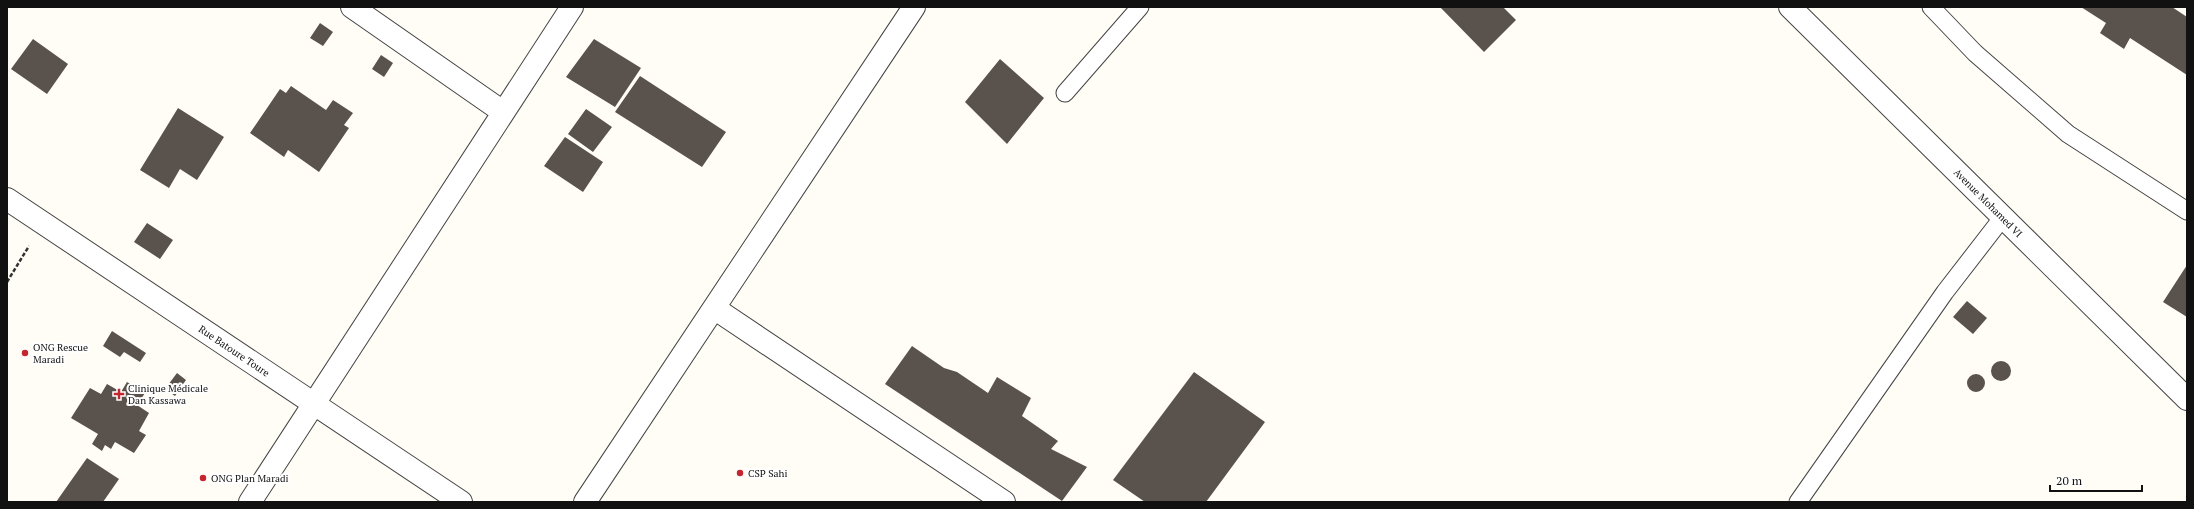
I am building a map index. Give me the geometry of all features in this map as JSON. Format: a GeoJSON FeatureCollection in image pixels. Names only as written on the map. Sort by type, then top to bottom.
{"type":"FeatureCollection","features":[{"type":"Feature","properties":{"kind":"street"},"geometry":{"type":"LineString","coordinates":[[352,7],[503,112]]}},
{"type":"Feature","properties":{"kind":"street"},"geometry":{"type":"LineString","coordinates":[[250,502],[572,7]]}},
{"type":"Feature","properties":{"kind":"street"},"geometry":{"type":"LineString","coordinates":[[585,502],[914,7]]}},
{"type":"Feature","properties":{"kind":"street","name":"Avenue Mohamed VI"},"geometry":{"type":"LineString","coordinates":[[1790,7],[2187,399]]}},
{"type":"Feature","properties":{"kind":"street","name":"Rue Batoure Toure"},"geometry":{"type":"LineString","coordinates":[[7,199],[461,502]]}},
{"type":"Feature","properties":{"kind":"street"},"geometry":{"type":"LineString","coordinates":[[714,308],[1004,502]]}},
{"type":"Feature","properties":{"kind":"lane"},"geometry":{"type":"LineString","coordinates":[[1065,93],[1140,7]]}},
{"type":"Feature","properties":{"kind":"lane"},"geometry":{"type":"LineString","coordinates":[[1930,7],[1975,53],[2068,134],[2187,211]]}},
{"type":"Feature","properties":{"kind":"lane"},"geometry":{"type":"LineString","coordinates":[[1798,502],[1945,292],[2003,217]]}},
{"type":"Feature","properties":{"kind":"path"},"geometry":{"type":"LineString","coordinates":[[7,282],[43,224]]}},
{"type":"Feature","properties":{"kind":"building"},"geometry":{"type":"Polygon","coordinates":[[[1440,7],[1503,7],[1516,20],[1484,52],[1440,7]]]}},
{"type":"Feature","properties":{"kind":"building"},"geometry":{"type":"Polygon","coordinates":[[[2081,7],[2172,7],[2187,17],[2187,75],[2130,38],[2124,49],[2100,33],[2106,23],[2081,7]]]}},
{"type":"Feature","properties":{"kind":"building"},"geometry":{"type":"Polygon","coordinates":[[[320,23],[333,32],[323,46],[310,38],[320,23]]]}},
{"type":"Feature","properties":{"kind":"building"},"geometry":{"type":"Polygon","coordinates":[[[33,39],[68,64],[47,94],[11,69],[33,39]]]}},
{"type":"Feature","properties":{"kind":"building"},"geometry":{"type":"Polygon","coordinates":[[[594,39],[641,68],[615,107],[566,77],[594,39]]]}},
{"type":"Feature","properties":{"kind":"building"},"geometry":{"type":"Polygon","coordinates":[[[381,55],[393,63],[384,77],[372,69],[381,55]]]}},
{"type":"Feature","properties":{"kind":"building"},"geometry":{"type":"Polygon","coordinates":[[[1000,59],[1044,98],[1007,144],[965,102],[1000,59]]]}},
{"type":"Feature","properties":{"kind":"building"},"geometry":{"type":"Polygon","coordinates":[[[640,76],[726,132],[702,167],[615,112],[640,76]]]}},
{"type":"Feature","properties":{"kind":"building"},"geometry":{"type":"Polygon","coordinates":[[[291,86],[326,110],[333,100],[353,113],[344,125],[349,128],[319,172],[288,150],[284,157],[250,133],[280,89],[286,93],[291,86]]]}},
{"type":"Feature","properties":{"kind":"building"},"geometry":{"type":"Polygon","coordinates":[[[178,108],[224,137],[197,180],[180,169],[169,188],[140,170],[178,108]]]}},
{"type":"Feature","properties":{"kind":"building"},"geometry":{"type":"Polygon","coordinates":[[[586,109],[612,127],[593,152],[568,134],[586,109]]]}},
{"type":"Feature","properties":{"kind":"building"},"geometry":{"type":"Polygon","coordinates":[[[565,137],[603,162],[583,192],[544,166],[565,137]]]}},
{"type":"Feature","properties":{"kind":"building"},"geometry":{"type":"Polygon","coordinates":[[[147,223],[173,240],[160,259],[134,242],[147,223]]]}},
{"type":"Feature","properties":{"kind":"building"},"geometry":{"type":"Polygon","coordinates":[[[2187,265],[2187,317],[2163,302],[2187,265]]]}},
{"type":"Feature","properties":{"kind":"building"},"geometry":{"type":"Polygon","coordinates":[[[1967,301],[1987,318],[1973,334],[1953,317],[1967,301]]]}},
{"type":"Feature","properties":{"kind":"building"},"geometry":{"type":"Polygon","coordinates":[[[112,331],[146,353],[140,362],[124,352],[120,357],[103,346],[112,331]]]}},
{"type":"Feature","properties":{"kind":"building"},"geometry":{"type":"Polygon","coordinates":[[[912,346],[944,368],[957,372],[988,393],[997,377],[1031,398],[1022,416],[1058,441],[1051,449],[1087,467],[1062,501],[885,384],[912,346]]]}},
{"type":"Feature","properties":{"kind":"building"},"geometry":{"type":"Polygon","coordinates":[[[2001,361],[2008,364],[2011,371],[2008,378],[2001,381],[1994,378],[1991,371],[1994,364],[2001,361]]]}},
{"type":"Feature","properties":{"kind":"building"},"geometry":{"type":"Polygon","coordinates":[[[1194,372],[1265,422],[1206,502],[1145,502],[1113,480],[1194,372]]]}},
{"type":"Feature","properties":{"kind":"building"},"geometry":{"type":"Polygon","coordinates":[[[177,373],[186,380],[175,396],[165,389],[177,373]]]}},
{"type":"Feature","properties":{"kind":"building"},"geometry":{"type":"Polygon","coordinates":[[[1976,374],[1982,377],[1985,383],[1982,389],[1976,392],[1970,389],[1967,383],[1970,377],[1976,374]]]}},
{"type":"Feature","properties":{"kind":"building"},"geometry":{"type":"Polygon","coordinates":[[[127,382],[145,393],[137,405],[149,413],[139,431],[146,435],[134,453],[115,442],[111,449],[105,445],[102,451],[92,444],[98,434],[71,418],[90,388],[101,394],[107,384],[121,392],[127,382]]]}},
{"type":"Feature","properties":{"kind":"building"},"geometry":{"type":"Polygon","coordinates":[[[87,458],[119,479],[103,502],[56,502],[87,458]]]}},
{"type":"Feature","properties":{"kind":"place","name":"ONG Rescue Maradi"},"geometry":{"type":"Point","coordinates":[25,353]}},
{"type":"Feature","properties":{"kind":"place","name":"Clinique Médicale Dan Kassawa"},"geometry":{"type":"Point","coordinates":[119,394]}},
{"type":"Feature","properties":{"kind":"place","name":"CSP Sahi"},"geometry":{"type":"Point","coordinates":[740,473]}},
{"type":"Feature","properties":{"kind":"place","name":"ONG Plan Maradi"},"geometry":{"type":"Point","coordinates":[203,478]}}]}
